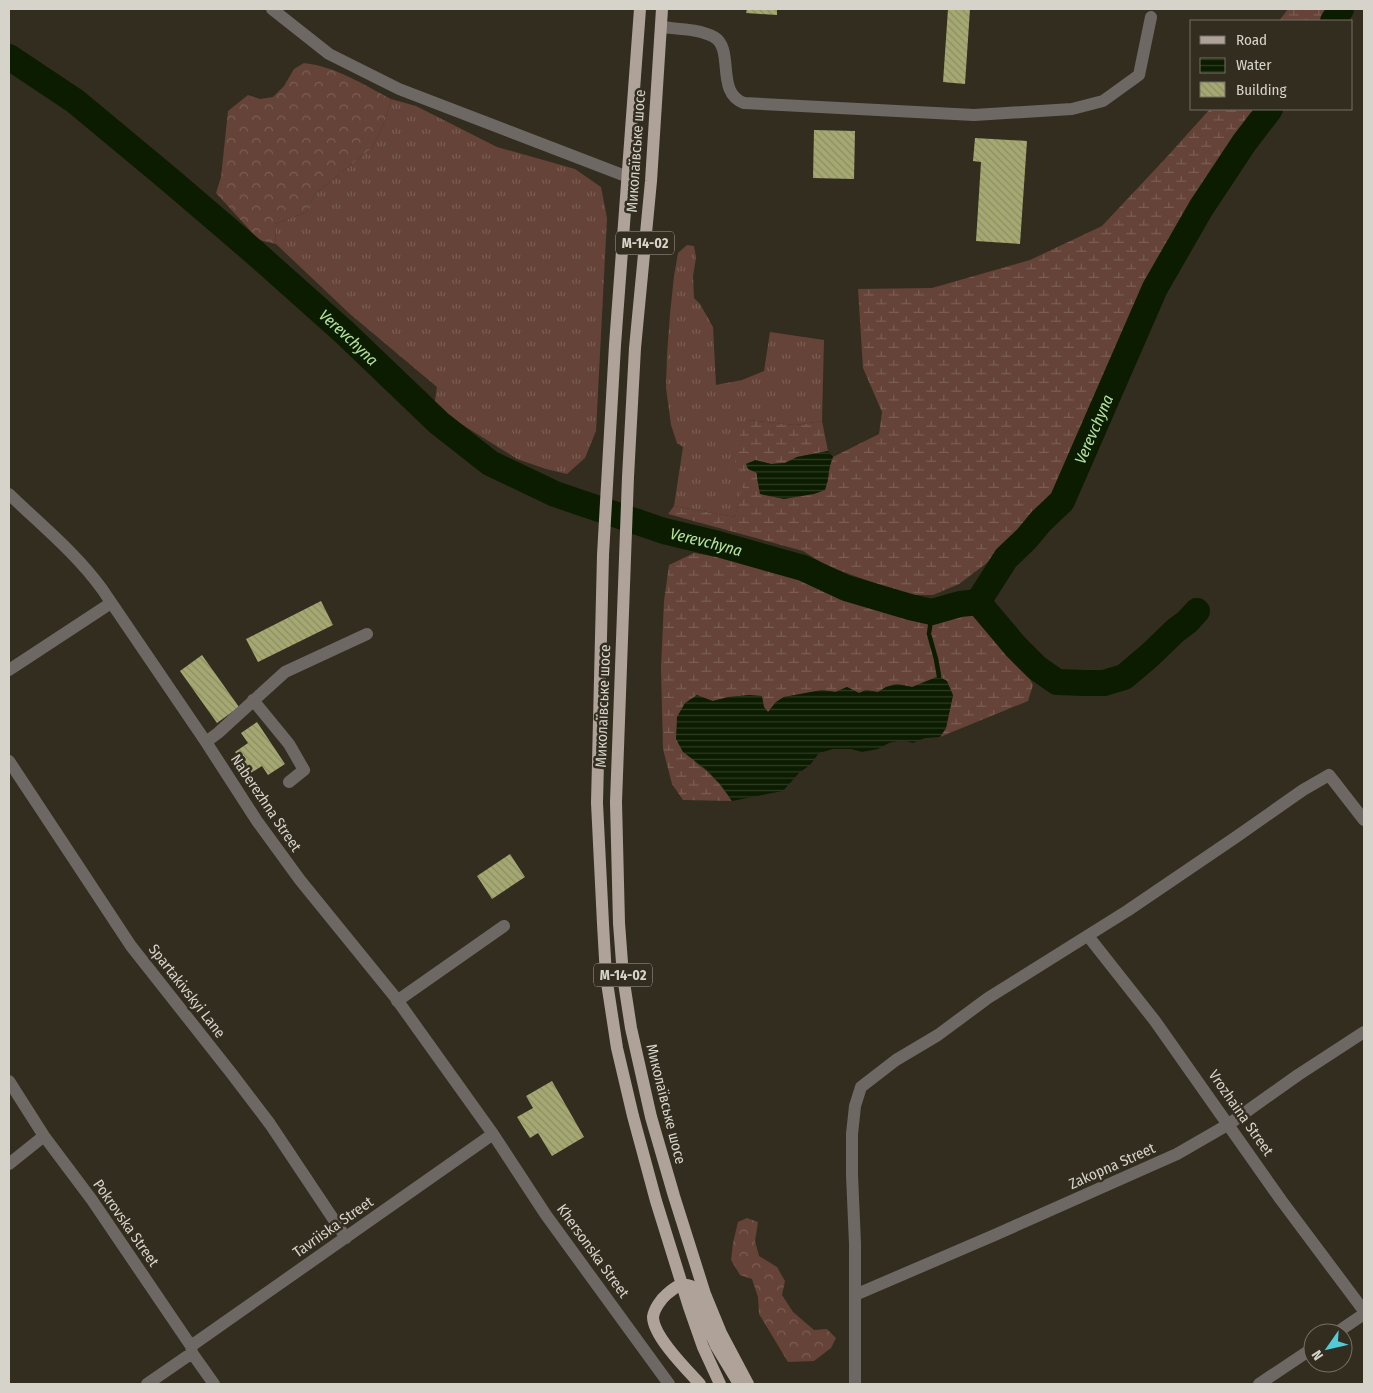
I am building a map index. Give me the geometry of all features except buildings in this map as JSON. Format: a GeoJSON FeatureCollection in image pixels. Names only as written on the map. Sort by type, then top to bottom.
{"type":"FeatureCollection","features":[{"type":"Feature","properties":{"kind":"main road","name":"Миколаївське шосе"},"geometry":{"type":"LineString","coordinates":[[640,9],[615,345],[603,555],[597,803],[606,976],[617,1048],[656,1201],[681,1284],[703,1347],[720,1384]]}},
{"type":"Feature","properties":{"kind":"main road","name":"Миколаївське шосе"},"geometry":{"type":"LineString","coordinates":[[662,9],[650,181],[635,348],[628,478],[616,802],[619,923],[624,984],[631,1028],[651,1117],[705,1294],[721,1333],[748,1384]]}},
{"type":"Feature","properties":{"kind":"main road"},"geometry":{"type":"LineString","coordinates":[[700,1384],[658,1334],[653,1318],[663,1298],[681,1284],[691,1286],[716,1346],[739,1384]]}},
{"type":"Feature","properties":{"kind":"street"},"geometry":{"type":"LineString","coordinates":[[272,9],[329,54],[399,89],[628,177]]}},
{"type":"Feature","properties":{"kind":"street"},"geometry":{"type":"LineString","coordinates":[[661,27],[698,32],[716,38],[723,48],[730,92],[738,101],[744,103],[974,115],[1072,109],[1103,102],[1139,75],[1151,17]]}},
{"type":"Feature","properties":{"kind":"street","name":"Naberezhna Street"},"geometry":{"type":"LineString","coordinates":[[9,494],[83,565],[102,589],[266,834],[300,880],[398,1002],[493,1134]]}},
{"type":"Feature","properties":{"kind":"street"},"geometry":{"type":"LineString","coordinates":[[9,670],[111,603]]}},
{"type":"Feature","properties":{"kind":"street"},"geometry":{"type":"LineString","coordinates":[[206,742],[284,672],[367,634]]}},
{"type":"Feature","properties":{"kind":"street"},"geometry":{"type":"LineString","coordinates":[[253,700],[289,744],[304,770],[289,782]]}},
{"type":"Feature","properties":{"kind":"street","name":"Spartakivskyi Lane"},"geometry":{"type":"LineString","coordinates":[[9,761],[131,946],[270,1124],[346,1238]]}},
{"type":"Feature","properties":{"kind":"street"},"geometry":{"type":"LineString","coordinates":[[855,1384],[855,1244],[852,1134],[855,1106],[861,1086],[896,1060],[938,1035],[988,998],[1088,936],[1236,837],[1302,790],[1329,775],[1364,820]]}},
{"type":"Feature","properties":{"kind":"street"},"geometry":{"type":"LineString","coordinates":[[398,1002],[504,926]]}},
{"type":"Feature","properties":{"kind":"street","name":"Vrozhaina Street"},"geometry":{"type":"LineString","coordinates":[[1088,936],[1155,1021],[1281,1200],[1364,1313]]}},
{"type":"Feature","properties":{"kind":"street","name":"Zakopna Street"},"geometry":{"type":"LineString","coordinates":[[855,1295],[1169,1158],[1228,1124],[1364,1032]]}},
{"type":"Feature","properties":{"kind":"street","name":"Pokrovska Street"},"geometry":{"type":"LineString","coordinates":[[9,1080],[44,1136],[92,1200],[214,1384]]}},
{"type":"Feature","properties":{"kind":"street","name":"Tavriiska Street"},"geometry":{"type":"LineString","coordinates":[[147,1384],[346,1238],[493,1134]]}},
{"type":"Feature","properties":{"kind":"street","name":"Khersonska Street"},"geometry":{"type":"LineString","coordinates":[[493,1134],[546,1215],[669,1384]]}},
{"type":"Feature","properties":{"kind":"street"},"geometry":{"type":"LineString","coordinates":[[9,1164],[44,1136]]}},
{"type":"Feature","properties":{"kind":"street"},"geometry":{"type":"LineString","coordinates":[[1350,1323],[1364,1313]]}},
{"type":"Feature","properties":{"kind":"street"},"geometry":{"type":"LineString","coordinates":[[1259,1384],[1303,1355]]}},
{"type":"Feature","properties":{"kind":"green space"},"geometry":{"type":"Polygon","coordinates":[[[1288,9],[1348,9],[1342,20],[1280,20],[1288,9]]]}},
{"type":"Feature","properties":{"kind":"green space"},"geometry":{"type":"Polygon","coordinates":[[[304,63],[338,72],[391,99],[385,121],[372,148],[314,195],[307,212],[275,224],[276,244],[259,240],[216,193],[221,177],[228,111],[248,95],[260,99],[273,97],[284,86],[294,69],[304,63]]]}},
{"type":"Feature","properties":{"kind":"green space"},"geometry":{"type":"Polygon","coordinates":[[[391,99],[416,106],[497,147],[575,169],[601,187],[607,218],[596,431],[585,458],[567,474],[517,459],[434,407],[437,387],[350,314],[276,244],[275,224],[307,212],[314,195],[372,148],[385,121],[391,99]]]}},
{"type":"Feature","properties":{"kind":"green space"},"geometry":{"type":"Polygon","coordinates":[[[1209,110],[1270,110],[1221,173],[1159,294],[1081,468],[1000,553],[959,584],[933,595],[908,595],[827,566],[803,551],[668,514],[674,506],[735,517],[747,470],[734,471],[737,440],[748,420],[796,425],[822,421],[828,451],[797,457],[785,463],[771,464],[755,460],[757,478],[828,482],[829,467],[833,457],[879,434],[882,412],[863,368],[858,289],[932,288],[1030,260],[1102,226],[1209,110]]]}},
{"type":"Feature","properties":{"kind":"green space"},"geometry":{"type":"Polygon","coordinates":[[[687,245],[694,246],[696,258],[693,276],[694,298],[700,304],[713,327],[716,385],[742,380],[764,371],[770,332],[824,340],[822,421],[796,425],[748,420],[734,471],[748,469],[735,517],[674,506],[683,447],[677,443],[671,425],[666,388],[667,355],[674,276],[678,253],[687,245]]]}},
{"type":"Feature","properties":{"kind":"green space"},"geometry":{"type":"Polygon","coordinates":[[[694,553],[774,567],[889,611],[917,619],[938,619],[953,609],[967,608],[976,612],[1020,661],[1033,685],[1028,701],[940,737],[946,728],[953,695],[897,684],[886,687],[878,692],[866,690],[859,693],[847,687],[835,692],[822,690],[784,697],[776,702],[768,712],[750,695],[713,701],[695,762],[706,770],[732,801],[683,800],[672,784],[663,749],[661,668],[664,601],[669,565],[694,553]]]}},
{"type":"Feature","properties":{"kind":"green space"},"geometry":{"type":"Polygon","coordinates":[[[747,1218],[758,1222],[755,1241],[759,1256],[777,1267],[785,1281],[782,1295],[793,1312],[814,1330],[827,1329],[836,1338],[831,1348],[814,1361],[788,1362],[759,1314],[758,1297],[752,1279],[740,1275],[731,1260],[738,1222],[747,1218]]]}},
{"type":"Feature","properties":{"kind":"water"},"geometry":{"type":"Polygon","coordinates":[[[828,451],[833,457],[825,490],[814,494],[784,499],[760,494],[757,473],[748,469],[746,464],[755,460],[771,464],[785,463],[797,457],[828,451]]]}},
{"type":"Feature","properties":{"kind":"water"},"geometry":{"type":"Polygon","coordinates":[[[939,676],[947,681],[953,695],[946,728],[940,737],[925,738],[913,743],[902,740],[889,743],[878,749],[862,752],[851,749],[833,749],[819,753],[810,765],[799,773],[783,791],[732,801],[707,770],[683,752],[676,739],[677,717],[685,703],[697,695],[713,701],[729,697],[762,696],[764,707],[768,712],[776,702],[784,697],[822,690],[836,692],[847,687],[859,693],[866,690],[878,692],[886,687],[897,684],[912,687],[939,676]]]}},
{"type":"Feature","properties":{"kind":"waterway","name":"Verevchyna"},"geometry":{"type":"LineString","coordinates":[[1334,20],[1341,9]]}},
{"type":"Feature","properties":{"kind":"waterway","name":"Verevchyna"},"geometry":{"type":"LineString","coordinates":[[9,57],[75,101],[170,180],[344,332],[439,423],[490,463],[555,494],[664,531],[803,568],[846,588],[932,612],[960,604],[978,602],[1006,558],[1062,501],[1155,288],[1201,208],[1244,143],[1269,110]]}},
{"type":"Feature","properties":{"kind":"waterway"},"geometry":{"type":"LineString","coordinates":[[978,602],[1015,646],[1037,668],[1057,682],[1104,683],[1124,677],[1197,611]]}},
{"type":"Feature","properties":{"kind":"waterway"},"geometry":{"type":"LineString","coordinates":[[932,612],[929,634],[939,676]]}}]}
